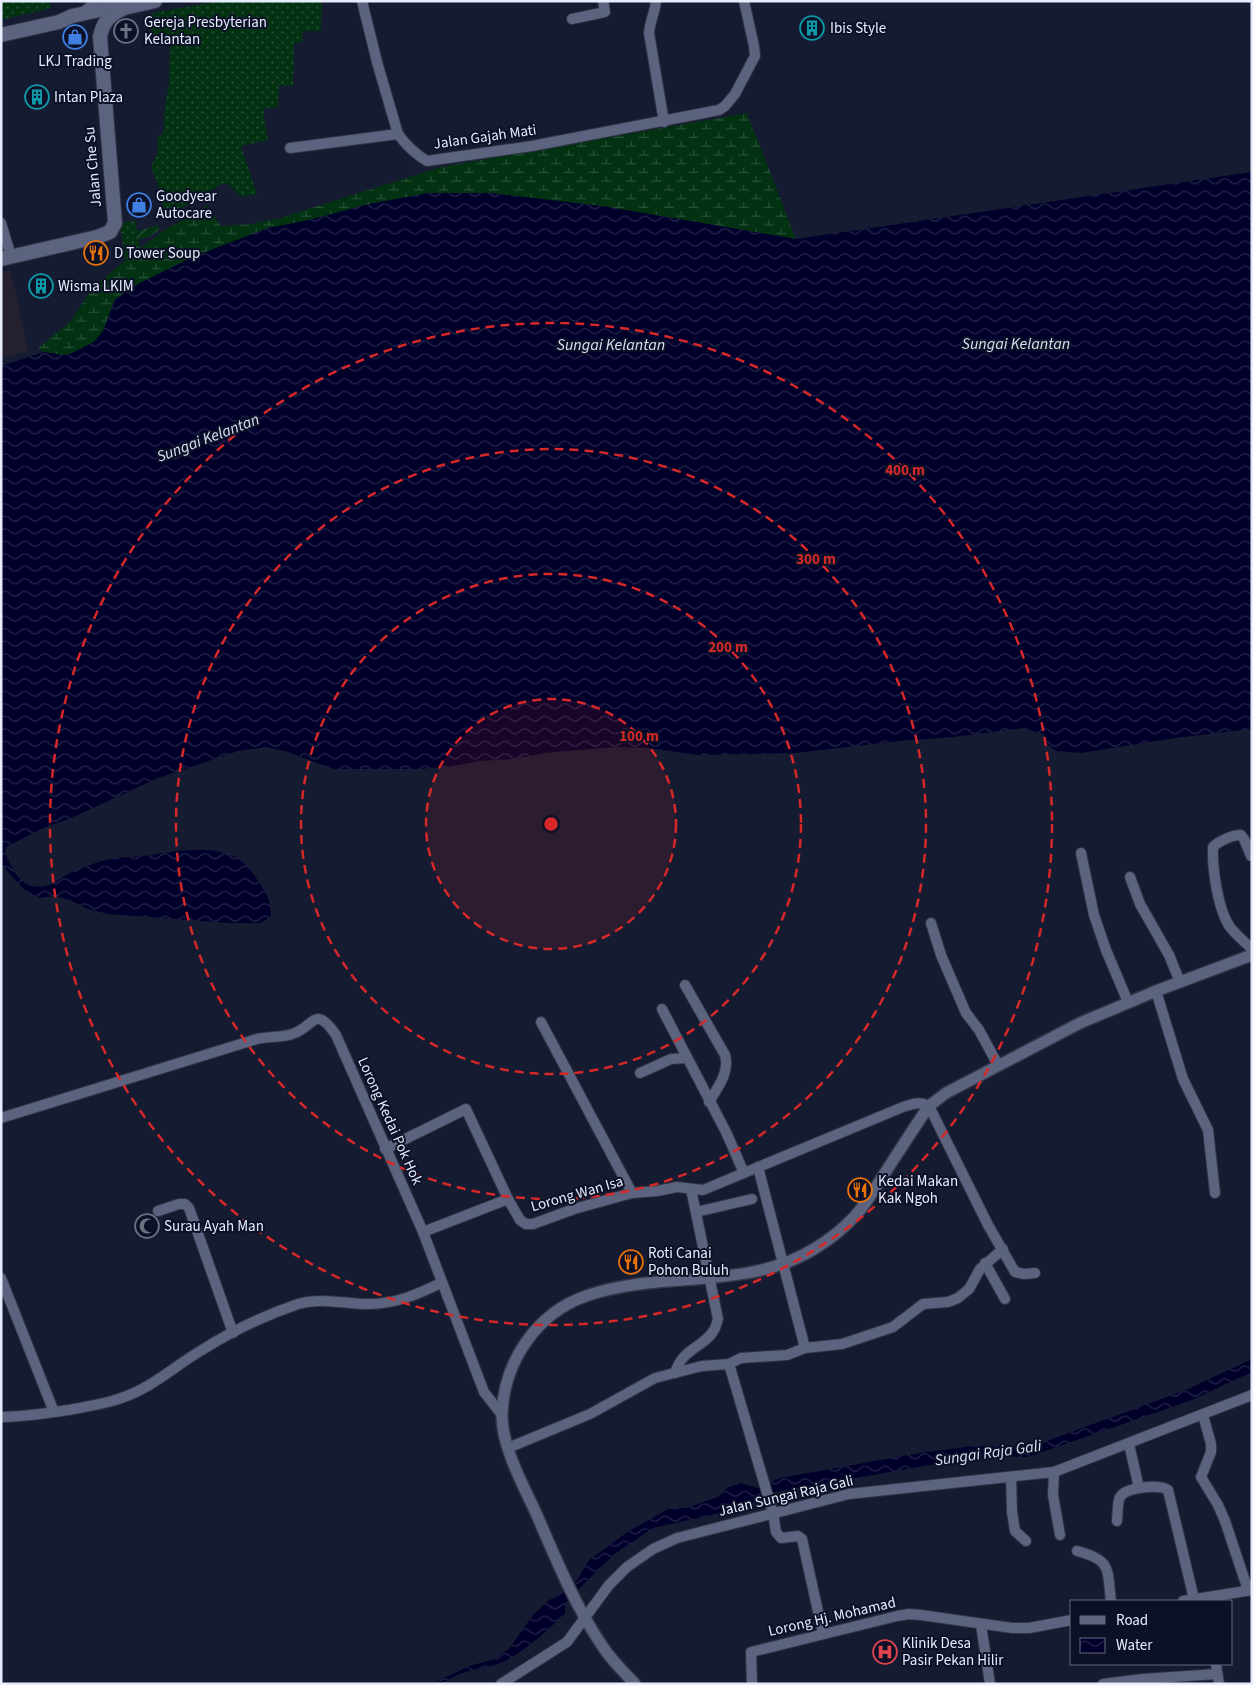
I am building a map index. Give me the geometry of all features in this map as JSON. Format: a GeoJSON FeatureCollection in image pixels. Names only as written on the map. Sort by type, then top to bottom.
{"type":"FeatureCollection","features":[{"type":"Feature","properties":{"kind":"main road"},"geometry":{"type":"LineString","coordinates":[[59,22],[81,14],[104,9],[124,8],[154,1]]}},
{"type":"Feature","properties":{"kind":"main road"},"geometry":{"type":"LineString","coordinates":[[100,37],[102,26],[106,19],[124,8]]}},
{"type":"Feature","properties":{"kind":"main road"},"geometry":{"type":"LineString","coordinates":[[1,35],[59,22],[91,22],[95,24],[100,37]]}},
{"type":"Feature","properties":{"kind":"main road","name":"Jalan Che Su"},"geometry":{"type":"LineString","coordinates":[[6,257],[89,240],[110,232],[115,223],[100,37]]}},
{"type":"Feature","properties":{"kind":"street"},"geometry":{"type":"LineString","coordinates":[[81,14],[96,1]]}},
{"type":"Feature","properties":{"kind":"street","name":"Jalan Gajah Mati"},"geometry":{"type":"LineString","coordinates":[[362,1],[381,78],[398,134],[418,156],[427,161],[532,146],[664,122]]}},
{"type":"Feature","properties":{"kind":"street"},"geometry":{"type":"LineString","coordinates":[[572,19],[605,12],[603,1]]}},
{"type":"Feature","properties":{"kind":"street"},"geometry":{"type":"LineString","coordinates":[[656,1],[655,10],[650,21],[649,33],[664,122],[719,110],[726,106],[755,56],[744,1]]}},
{"type":"Feature","properties":{"kind":"street"},"geometry":{"type":"LineString","coordinates":[[290,148],[398,134]]}},
{"type":"Feature","properties":{"kind":"street"},"geometry":{"type":"LineString","coordinates":[[1,224],[6,257]]}},
{"type":"Feature","properties":{"kind":"street"},"geometry":{"type":"LineString","coordinates":[[1251,856],[1241,835],[1236,835],[1217,843],[1213,847],[1219,900],[1223,914],[1230,927],[1252,949]]}},
{"type":"Feature","properties":{"kind":"street"},"geometry":{"type":"LineString","coordinates":[[1081,853],[1094,916],[1128,1002]]}},
{"type":"Feature","properties":{"kind":"street"},"geometry":{"type":"LineString","coordinates":[[1130,877],[1140,904],[1168,953],[1180,982]]}},
{"type":"Feature","properties":{"kind":"street"},"geometry":{"type":"LineString","coordinates":[[931,923],[941,955],[963,1006],[998,1065]]}},
{"type":"Feature","properties":{"kind":"street"},"geometry":{"type":"LineString","coordinates":[[635,1684],[604,1649],[586,1619],[571,1591],[508,1448],[502,1415],[506,1388],[514,1362],[525,1341],[560,1308],[585,1296],[608,1289],[710,1278],[758,1270],[784,1263],[812,1251],[833,1236],[855,1216],[929,1106],[946,1093],[1073,1027],[1128,1002],[1252,955]]}},
{"type":"Feature","properties":{"kind":"street"},"geometry":{"type":"LineString","coordinates":[[685,986],[725,1055],[727,1062],[725,1073],[709,1102]]}},
{"type":"Feature","properties":{"kind":"street"},"geometry":{"type":"LineString","coordinates":[[1156,991],[1183,1079],[1208,1130],[1216,1193]]}},
{"type":"Feature","properties":{"kind":"street"},"geometry":{"type":"LineString","coordinates":[[662,1009],[726,1132],[744,1173]]}},
{"type":"Feature","properties":{"kind":"street","name":"Lorong Kedai Pok Hok"},"geometry":{"type":"LineString","coordinates":[[1,1118],[257,1039],[291,1035],[299,1032],[310,1022],[319,1019],[328,1024],[336,1035],[423,1232],[484,1392],[502,1415]]}},
{"type":"Feature","properties":{"kind":"street"},"geometry":{"type":"LineString","coordinates":[[541,1022],[632,1193]]}},
{"type":"Feature","properties":{"kind":"street"},"geometry":{"type":"LineString","coordinates":[[640,1073],[671,1059],[687,1058]]}},
{"type":"Feature","properties":{"kind":"street","name":"Lorong Wan Isa"},"geometry":{"type":"LineString","coordinates":[[385,1149],[466,1109],[508,1199],[520,1220],[526,1224],[533,1224],[574,1209],[632,1193],[677,1187],[702,1190],[903,1107],[918,1103],[929,1106]]}},
{"type":"Feature","properties":{"kind":"street"},"geometry":{"type":"LineString","coordinates":[[929,1106],[988,1225],[1003,1248],[1015,1272],[1024,1274],[1035,1273]]}},
{"type":"Feature","properties":{"kind":"street"},"geometry":{"type":"LineString","coordinates":[[758,1167],[805,1348]]}},
{"type":"Feature","properties":{"kind":"street"},"geometry":{"type":"LineString","coordinates":[[675,1373],[678,1362],[714,1331],[718,1319],[691,1189]]}},
{"type":"Feature","properties":{"kind":"street"},"geometry":{"type":"LineString","coordinates":[[423,1232],[508,1199]]}},
{"type":"Feature","properties":{"kind":"street"},"geometry":{"type":"LineString","coordinates":[[696,1212],[752,1200]]}},
{"type":"Feature","properties":{"kind":"street"},"geometry":{"type":"LineString","coordinates":[[158,1211],[180,1204],[185,1204],[189,1208],[234,1333]]}},
{"type":"Feature","properties":{"kind":"street"},"geometry":{"type":"LineString","coordinates":[[508,1448],[590,1414],[648,1381],[702,1366],[729,1364],[741,1358],[792,1354],[805,1348],[847,1343],[893,1327],[923,1304],[948,1302],[958,1298],[969,1289],[985,1263],[1003,1248]]}},
{"type":"Feature","properties":{"kind":"street"},"geometry":{"type":"LineString","coordinates":[[985,1263],[1005,1299]]}},
{"type":"Feature","properties":{"kind":"street"},"geometry":{"type":"LineString","coordinates":[[1,1278],[54,1412]]}},
{"type":"Feature","properties":{"kind":"street"},"geometry":{"type":"LineString","coordinates":[[1,1417],[25,1417],[111,1402],[141,1390],[202,1349],[278,1311],[301,1303],[318,1301],[370,1304],[394,1302],[413,1297],[441,1283]]}},
{"type":"Feature","properties":{"kind":"street"},"geometry":{"type":"LineString","coordinates":[[729,1364],[774,1513],[776,1532],[781,1538],[798,1536],[802,1539],[823,1634]]}},
{"type":"Feature","properties":{"kind":"street","name":"Jalan Sungai Raja Gali"},"geometry":{"type":"LineString","coordinates":[[501,1684],[567,1642],[610,1585],[627,1567],[653,1549],[677,1538],[849,1494],[1054,1472],[1252,1395]]}},
{"type":"Feature","properties":{"kind":"street"},"geometry":{"type":"LineString","coordinates":[[1117,1521],[1122,1494],[1138,1488],[1161,1487],[1168,1490],[1201,1599],[1250,1590],[1225,1521],[1218,1505],[1201,1477],[1211,1452],[1211,1444],[1203,1415]]}},
{"type":"Feature","properties":{"kind":"street"},"geometry":{"type":"LineString","coordinates":[[1129,1444],[1138,1488]]}},
{"type":"Feature","properties":{"kind":"street"},"geometry":{"type":"LineString","coordinates":[[1054,1472],[1053,1495],[1060,1535]]}},
{"type":"Feature","properties":{"kind":"street"},"geometry":{"type":"LineString","coordinates":[[1011,1477],[1012,1512],[1015,1531],[1026,1541]]}},
{"type":"Feature","properties":{"kind":"street"},"geometry":{"type":"LineString","coordinates":[[1077,1551],[1102,1560],[1107,1570],[1112,1600]]}},
{"type":"Feature","properties":{"kind":"street","name":"Lorong Hj. Mohamad"},"geometry":{"type":"LineString","coordinates":[[752,1684],[751,1652],[909,1614],[1012,1628],[1029,1628],[1070,1620]]}},
{"type":"Feature","properties":{"kind":"street"},"geometry":{"type":"LineString","coordinates":[[981,1624],[990,1684]]}},
{"type":"Feature","properties":{"kind":"street"},"geometry":{"type":"LineString","coordinates":[[1102,1684],[1217,1674]]}},
{"type":"Feature","properties":{"kind":"shaded area"},"geometry":{"type":"Polygon","coordinates":[[[1,271],[10,271],[18,299],[28,350],[1,359],[1,271]]]}},
{"type":"Feature","properties":{"kind":"green space"},"geometry":{"type":"Polygon","coordinates":[[[1,1],[50,1],[51,8],[1,20],[1,1]]]}},
{"type":"Feature","properties":{"kind":"green space"},"geometry":{"type":"Polygon","coordinates":[[[218,1],[322,1],[321,31],[302,31],[303,42],[294,43],[293,86],[279,85],[278,107],[263,109],[268,140],[241,146],[257,194],[241,197],[230,185],[224,183],[189,205],[173,210],[164,210],[161,193],[152,170],[152,164],[158,152],[158,135],[163,135],[169,84],[170,46],[153,43],[148,14],[218,1]]]}},
{"type":"Feature","properties":{"kind":"green space"},"geometry":{"type":"Polygon","coordinates":[[[747,113],[796,239],[602,206],[369,204],[309,220],[195,256],[138,284],[115,299],[103,331],[94,342],[70,354],[63,355],[44,352],[38,348],[70,322],[92,289],[129,257],[166,229],[207,206],[221,226],[252,224],[280,218],[441,167],[747,113]]]}},
{"type":"Feature","properties":{"kind":"green space"},"geometry":{"type":"Polygon","coordinates":[[[136,221],[138,240],[141,247],[125,260],[120,223],[136,221]]]}},
{"type":"Feature","properties":{"kind":"green space"},"geometry":{"type":"Polygon","coordinates":[[[158,225],[159,230],[151,236],[138,240],[137,231],[158,225]]]}},
{"type":"Feature","properties":{"kind":"water","name":"Sungai Kelantan"},"geometry":{"type":"Polygon","coordinates":[[[1252,172],[1252,729],[1175,738],[1081,753],[1056,751],[1047,744],[1044,734],[1023,728],[796,753],[699,755],[648,748],[618,747],[553,752],[512,759],[418,769],[334,769],[285,751],[265,747],[238,751],[158,778],[69,819],[43,828],[6,847],[5,852],[18,877],[27,884],[39,887],[50,885],[74,871],[108,860],[188,850],[225,853],[248,867],[267,895],[271,915],[260,923],[228,923],[109,914],[88,909],[70,900],[54,896],[40,898],[29,894],[1,863],[1,366],[44,352],[63,355],[70,354],[94,342],[103,331],[115,300],[138,284],[195,256],[268,228],[309,220],[369,204],[428,193],[491,193],[602,206],[796,239],[1252,172]]]}},
{"type":"Feature","properties":{"kind":"water","name":"Sungai Raja Gali"},"geometry":{"type":"Polygon","coordinates":[[[1252,1359],[1252,1372],[1192,1400],[1028,1457],[991,1456],[758,1495],[751,1506],[653,1528],[613,1555],[565,1603],[565,1614],[523,1650],[502,1662],[463,1673],[444,1682],[431,1684],[469,1666],[492,1660],[509,1649],[533,1615],[549,1600],[556,1597],[577,1580],[589,1560],[629,1531],[668,1509],[686,1508],[718,1497],[727,1488],[741,1483],[758,1488],[780,1478],[920,1453],[973,1446],[1036,1445],[1186,1390],[1252,1359]]]}},
{"type":"Feature","properties":{"kind":"place","name":"Ibis Style"},"geometry":{"type":"Point","coordinates":[812,28]}},
{"type":"Feature","properties":{"kind":"place","name":"Gereja Presbyterian Kelantan"},"geometry":{"type":"Point","coordinates":[126,31]}},
{"type":"Feature","properties":{"kind":"place","name":"LKJ Trading"},"geometry":{"type":"Point","coordinates":[75,37]}},
{"type":"Feature","properties":{"kind":"place","name":"Intan Plaza"},"geometry":{"type":"Point","coordinates":[37,97]}},
{"type":"Feature","properties":{"kind":"place","name":"Goodyear Autocare"},"geometry":{"type":"Point","coordinates":[139,205]}},
{"type":"Feature","properties":{"kind":"place","name":"D Tower Soup"},"geometry":{"type":"Point","coordinates":[96,253]}},
{"type":"Feature","properties":{"kind":"place","name":"Wisma LKIM"},"geometry":{"type":"Point","coordinates":[41,286]}},
{"type":"Feature","properties":{"kind":"place","name":"Kedai Makan Kak Ngoh"},"geometry":{"type":"Point","coordinates":[860,1190]}},
{"type":"Feature","properties":{"kind":"place","name":"Surau Ayah Man"},"geometry":{"type":"Point","coordinates":[147,1226]}},
{"type":"Feature","properties":{"kind":"place","name":"Roti Canai Pohon Buluh"},"geometry":{"type":"Point","coordinates":[631,1262]}},
{"type":"Feature","properties":{"kind":"place","name":"Klinik Desa Pasir Pekan Hilir"},"geometry":{"type":"Point","coordinates":[885,1652]}}]}
